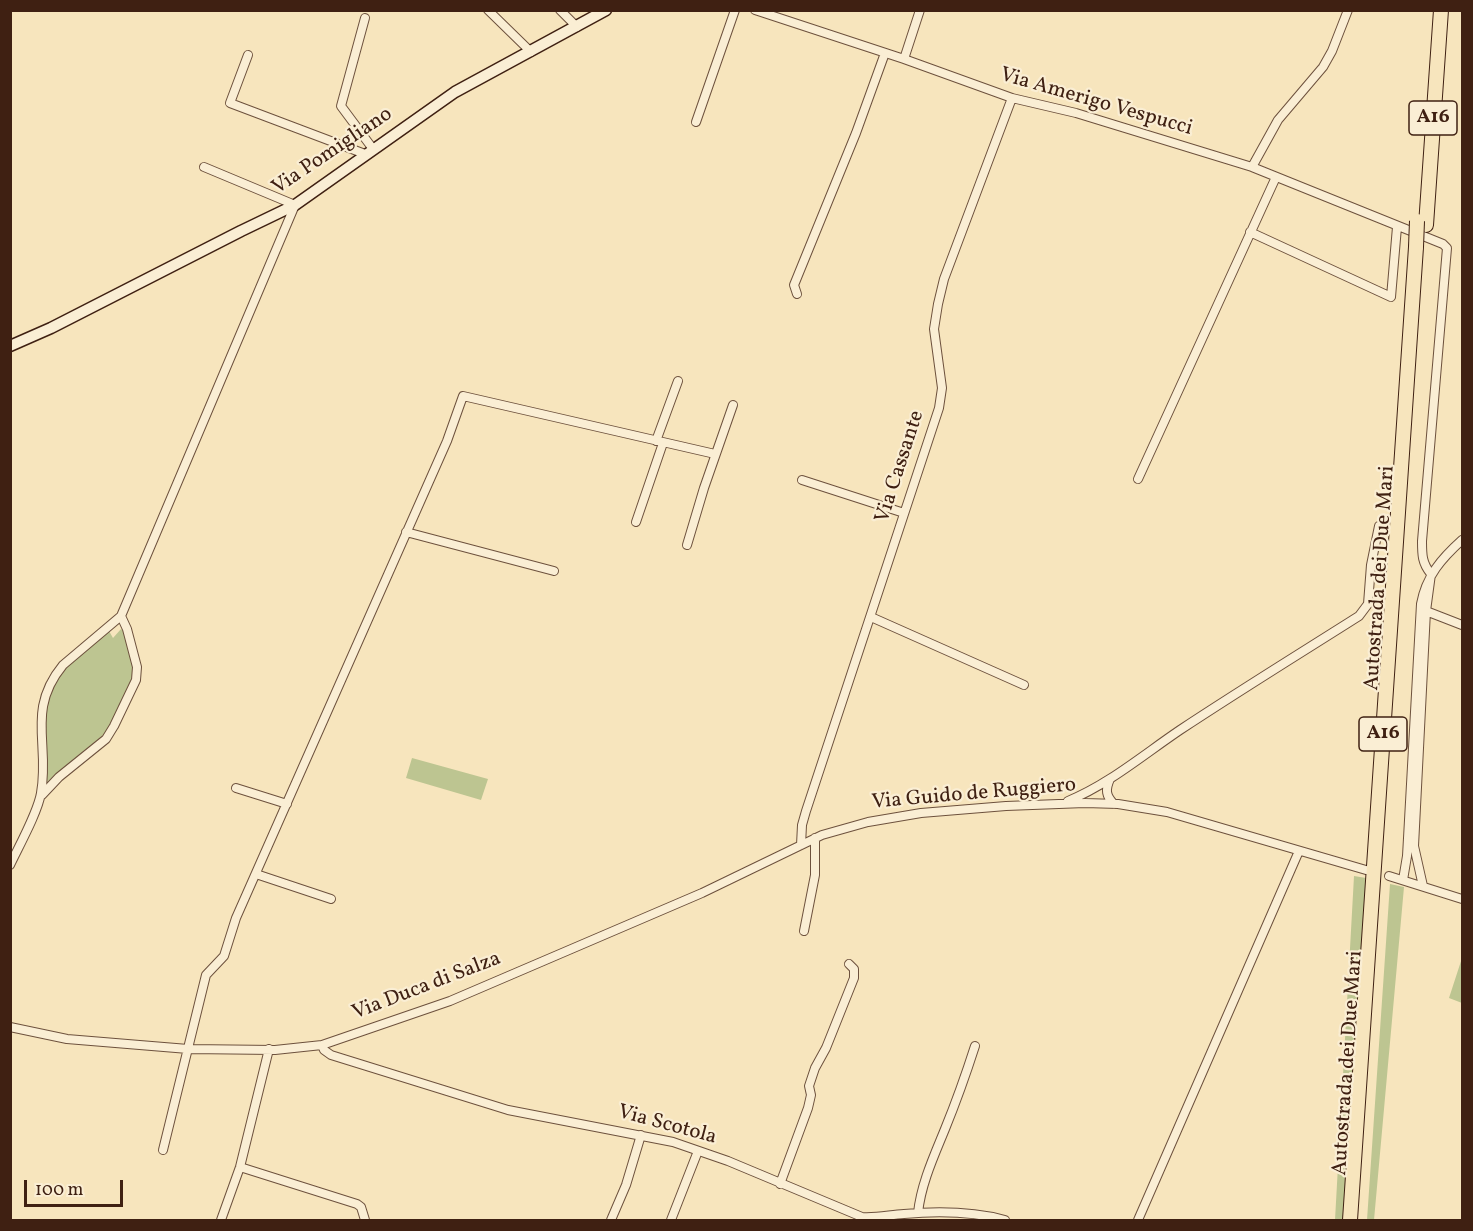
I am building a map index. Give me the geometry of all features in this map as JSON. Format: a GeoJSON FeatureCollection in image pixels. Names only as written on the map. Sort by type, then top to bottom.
{"type":"FeatureCollection","features":[{"type":"Feature","properties":{"kind":"highway","name":"Autostrada dei Due Mari"},"geometry":{"type":"LineString","coordinates":[[1422,223],[1432,10]]}},
{"type":"Feature","properties":{"kind":"highway","name":"Autostrada dei Due Mari"},"geometry":{"type":"LineString","coordinates":[[1350,1221],[1420,249],[1441,10]]}},
{"type":"Feature","properties":{"kind":"highway","name":"Autostrada dei Due Mari"},"geometry":{"type":"LineString","coordinates":[[1359,1221],[1420,249]]}},
{"type":"Feature","properties":{"kind":"street"},"geometry":{"type":"LineString","coordinates":[[488,10],[531,52]]}},
{"type":"Feature","properties":{"kind":"street"},"geometry":{"type":"LineString","coordinates":[[560,10],[577,27]]}},
{"type":"Feature","properties":{"kind":"street","name":"Via Pomigliano"},"geometry":{"type":"LineString","coordinates":[[10,346],[51,328],[296,205],[455,92],[606,10]]}},
{"type":"Feature","properties":{"kind":"street"},"geometry":{"type":"LineString","coordinates":[[696,122],[735,10]]}},
{"type":"Feature","properties":{"kind":"street","name":"Via Amerigo Vespucci"},"geometry":{"type":"LineString","coordinates":[[755,10],[904,59],[1011,98],[1076,113],[1252,167],[1443,244],[1447,248],[1422,541],[1424,566],[1431,574]]}},
{"type":"Feature","properties":{"kind":"street"},"geometry":{"type":"LineString","coordinates":[[904,59],[920,10]]}},
{"type":"Feature","properties":{"kind":"street"},"geometry":{"type":"LineString","coordinates":[[1252,167],[1278,120],[1323,67],[1332,51],[1348,10]]}},
{"type":"Feature","properties":{"kind":"street"},"geometry":{"type":"LineString","coordinates":[[365,18],[341,106],[369,152]]}},
{"type":"Feature","properties":{"kind":"street"},"geometry":{"type":"LineString","coordinates":[[797,294],[794,285],[856,133],[885,53]]}},
{"type":"Feature","properties":{"kind":"street"},"geometry":{"type":"LineString","coordinates":[[248,55],[230,104],[369,152]]}},
{"type":"Feature","properties":{"kind":"street","name":"Via Cassante"},"geometry":{"type":"LineString","coordinates":[[801,845],[806,811],[939,408],[942,388],[934,329],[942,287],[953,250],[966,221],[1011,98]]}},
{"type":"Feature","properties":{"kind":"street"},"geometry":{"type":"LineString","coordinates":[[41,796],[43,772],[41,714],[49,687],[63,665],[121,616],[296,205],[204,167]]}},
{"type":"Feature","properties":{"kind":"street"},"geometry":{"type":"LineString","coordinates":[[1138,479],[1276,177]]}},
{"type":"Feature","properties":{"kind":"street"},"geometry":{"type":"LineString","coordinates":[[1250,232],[1391,297],[1397,227]]}},
{"type":"Feature","properties":{"kind":"street"},"geometry":{"type":"LineString","coordinates":[[636,522],[678,381]]}},
{"type":"Feature","properties":{"kind":"street"},"geometry":{"type":"LineString","coordinates":[[163,1150],[206,975],[224,956],[236,918],[447,441],[463,396],[716,454]]}},
{"type":"Feature","properties":{"kind":"street"},"geometry":{"type":"LineString","coordinates":[[687,545],[733,405]]}},
{"type":"Feature","properties":{"kind":"street"},"geometry":{"type":"LineString","coordinates":[[802,480],[904,513]]}},
{"type":"Feature","properties":{"kind":"street"},"geometry":{"type":"LineString","coordinates":[[1062,804],[1110,779],[1180,730],[1359,616],[1369,598],[1371,565],[1379,526]]}},
{"type":"Feature","properties":{"kind":"street"},"geometry":{"type":"LineString","coordinates":[[406,532],[554,571]]}},
{"type":"Feature","properties":{"kind":"street"},"geometry":{"type":"LineString","coordinates":[[1403,880],[1421,603],[1424,588],[1431,574],[1462,540]]}},
{"type":"Feature","properties":{"kind":"street"},"geometry":{"type":"LineString","coordinates":[[1423,886],[1414,846],[1426,611],[1431,574]]}},
{"type":"Feature","properties":{"kind":"street"},"geometry":{"type":"LineString","coordinates":[[1426,611],[1462,625]]}},
{"type":"Feature","properties":{"kind":"street"},"geometry":{"type":"LineString","coordinates":[[10,865],[41,796],[59,777],[106,739],[136,680],[137,667],[127,629],[121,616]]}},
{"type":"Feature","properties":{"kind":"street"},"geometry":{"type":"LineString","coordinates":[[871,617],[1024,685]]}},
{"type":"Feature","properties":{"kind":"street"},"geometry":{"type":"LineString","coordinates":[[1110,779],[1106,790],[1114,804]]}},
{"type":"Feature","properties":{"kind":"street"},"geometry":{"type":"LineString","coordinates":[[236,788],[287,804]]}},
{"type":"Feature","properties":{"kind":"street","name":"Via Guido de Ruggiero"},"geometry":{"type":"LineString","coordinates":[[830,833],[868,822],[921,813],[1062,804],[1114,804],[1167,812],[1366,870]]}},
{"type":"Feature","properties":{"kind":"street","name":"Via Duca di Salza"},"geometry":{"type":"LineString","coordinates":[[10,1027],[67,1039],[188,1048],[269,1049],[322,1045],[450,1001],[702,893],[815,838],[830,833]]}},
{"type":"Feature","properties":{"kind":"street"},"geometry":{"type":"LineString","coordinates":[[804,931],[815,875],[815,838]]}},
{"type":"Feature","properties":{"kind":"street"},"geometry":{"type":"LineString","coordinates":[[1138,1221],[1299,851]]}},
{"type":"Feature","properties":{"kind":"street"},"geometry":{"type":"LineString","coordinates":[[256,874],[331,899]]}},
{"type":"Feature","properties":{"kind":"street"},"geometry":{"type":"LineString","coordinates":[[1389,876],[1462,899]]}},
{"type":"Feature","properties":{"kind":"street"},"geometry":{"type":"LineString","coordinates":[[780,1184],[808,1108],[811,1095],[809,1086],[815,1068],[830,1038],[854,978],[854,969],[849,964]]}},
{"type":"Feature","properties":{"kind":"street","name":"Via Scotola"},"geometry":{"type":"LineString","coordinates":[[322,1045],[324,1050],[331,1055],[508,1110],[641,1135],[698,1151],[862,1217],[961,1212],[1005,1221]]}},
{"type":"Feature","properties":{"kind":"street"},"geometry":{"type":"LineString","coordinates":[[918,1213],[932,1160],[975,1046]]}},
{"type":"Feature","properties":{"kind":"street"},"geometry":{"type":"LineString","coordinates":[[221,1221],[240,1167],[269,1049]]}},
{"type":"Feature","properties":{"kind":"street"},"geometry":{"type":"LineString","coordinates":[[611,1221],[626,1185],[641,1135]]}},
{"type":"Feature","properties":{"kind":"street"},"geometry":{"type":"LineString","coordinates":[[671,1221],[698,1151]]}},
{"type":"Feature","properties":{"kind":"street"},"geometry":{"type":"LineString","coordinates":[[240,1167],[357,1204],[361,1207],[365,1221]]}},
{"type":"Feature","properties":{"kind":"green space"},"geometry":{"type":"Polygon","coordinates":[[[121,629],[125,632],[133,670],[120,705],[100,739],[47,782],[46,709],[55,682],[64,668],[109,631],[113,638],[121,629]]]}},
{"type":"Feature","properties":{"kind":"green space"},"geometry":{"type":"Polygon","coordinates":[[[412,758],[488,779],[481,800],[406,778],[412,758]]]}},
{"type":"Feature","properties":{"kind":"green space"},"geometry":{"type":"Polygon","coordinates":[[[1354,876],[1366,878],[1344,1220],[1335,1220],[1354,876]]]}},
{"type":"Feature","properties":{"kind":"green space"},"geometry":{"type":"Polygon","coordinates":[[[1390,884],[1404,887],[1374,1220],[1367,1220],[1390,884]]]}},
{"type":"Feature","properties":{"kind":"green space"},"geometry":{"type":"Polygon","coordinates":[[[1462,958],[1462,1003],[1449,998],[1462,958]]]}}]}
